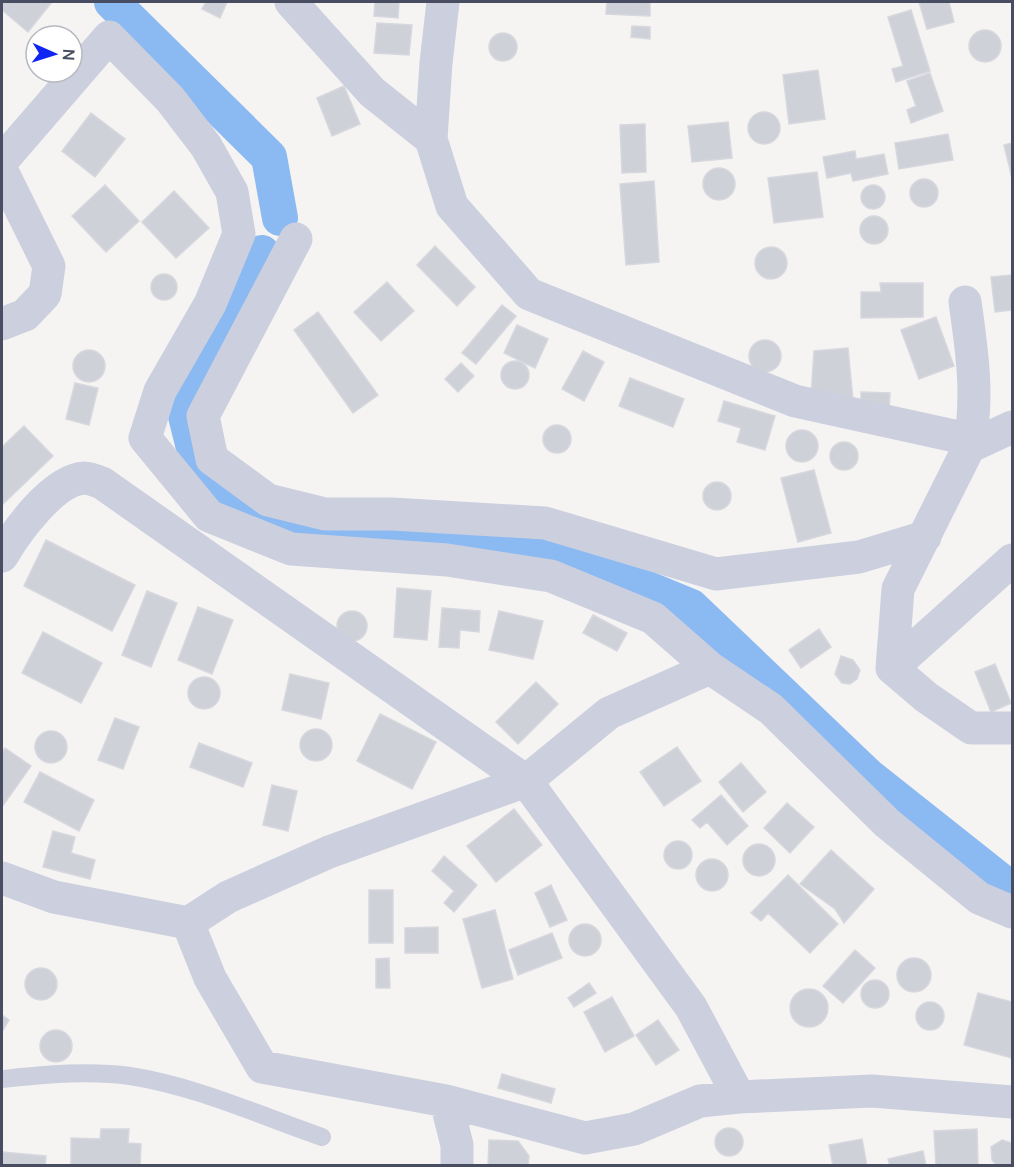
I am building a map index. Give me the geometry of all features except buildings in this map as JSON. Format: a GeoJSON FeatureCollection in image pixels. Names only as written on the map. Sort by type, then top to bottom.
{"type":"FeatureCollection","features":[{"type":"Feature","properties":{"kind":"street"},"geometry":{"type":"LineString","coordinates":[[291,2],[372,92],[431,139]]}},
{"type":"Feature","properties":{"kind":"street"},"geometry":{"type":"LineString","coordinates":[[443,2],[431,139],[452,206],[529,294],[795,401],[959,437],[969,447]]}},
{"type":"Feature","properties":{"kind":"street"},"geometry":{"type":"LineString","coordinates":[[2,161],[109,37],[170,99],[206,146],[232,192],[239,234],[210,304],[160,390],[145,438],[209,516],[291,549],[447,560],[551,576],[652,618],[710,668],[771,709],[887,823],[970,891],[1012,912]]}},
{"type":"Feature","properties":{"kind":"street"},"geometry":{"type":"LineString","coordinates":[[2,171],[49,267],[45,294],[25,315],[2,324]]}},
{"type":"Feature","properties":{"kind":"street"},"geometry":{"type":"LineString","coordinates":[[296,239],[203,416],[212,459],[268,500],[325,514],[392,514],[545,523],[716,574],[859,557],[926,537]]}},
{"type":"Feature","properties":{"kind":"street"},"geometry":{"type":"LineString","coordinates":[[892,668],[898,589],[969,447],[975,420],[975,375],[965,302]]}},
{"type":"Feature","properties":{"kind":"street"},"geometry":{"type":"LineString","coordinates":[[969,447],[1012,427]]}},
{"type":"Feature","properties":{"kind":"street"},"geometry":{"type":"LineString","coordinates":[[2,556],[15,533],[60,487],[84,478],[102,483],[526,781],[691,1007],[739,1097]]}},
{"type":"Feature","properties":{"kind":"street"},"geometry":{"type":"LineString","coordinates":[[892,668],[1012,560]]}},
{"type":"Feature","properties":{"kind":"street"},"geometry":{"type":"LineString","coordinates":[[2,878],[54,897],[188,923],[228,897],[329,852],[526,781],[609,713],[710,668]]}},
{"type":"Feature","properties":{"kind":"street"},"geometry":{"type":"LineString","coordinates":[[892,668],[926,697],[971,728],[1012,728]]}},
{"type":"Feature","properties":{"kind":"street"},"geometry":{"type":"LineString","coordinates":[[188,923],[210,978],[262,1067],[446,1101],[585,1138],[634,1129],[700,1101],[739,1097],[872,1091],[1012,1102]]}},
{"type":"Feature","properties":{"kind":"street"},"geometry":{"type":"LineString","coordinates":[[446,1101],[457,1145],[457,1166]]}},
{"type":"Feature","properties":{"kind":"lane"},"geometry":{"type":"LineString","coordinates":[[2,1079],[60,1073],[128,1076],[176,1086],[322,1137]]}},
{"type":"Feature","properties":{"kind":"waterway"},"geometry":{"type":"LineString","coordinates":[[112,2],[269,157],[280,218]]}},
{"type":"Feature","properties":{"kind":"waterway"},"geometry":{"type":"LineString","coordinates":[[262,253],[183,404],[196,456],[228,493],[315,526],[543,546],[691,607],[868,776],[1012,890]]}}]}
